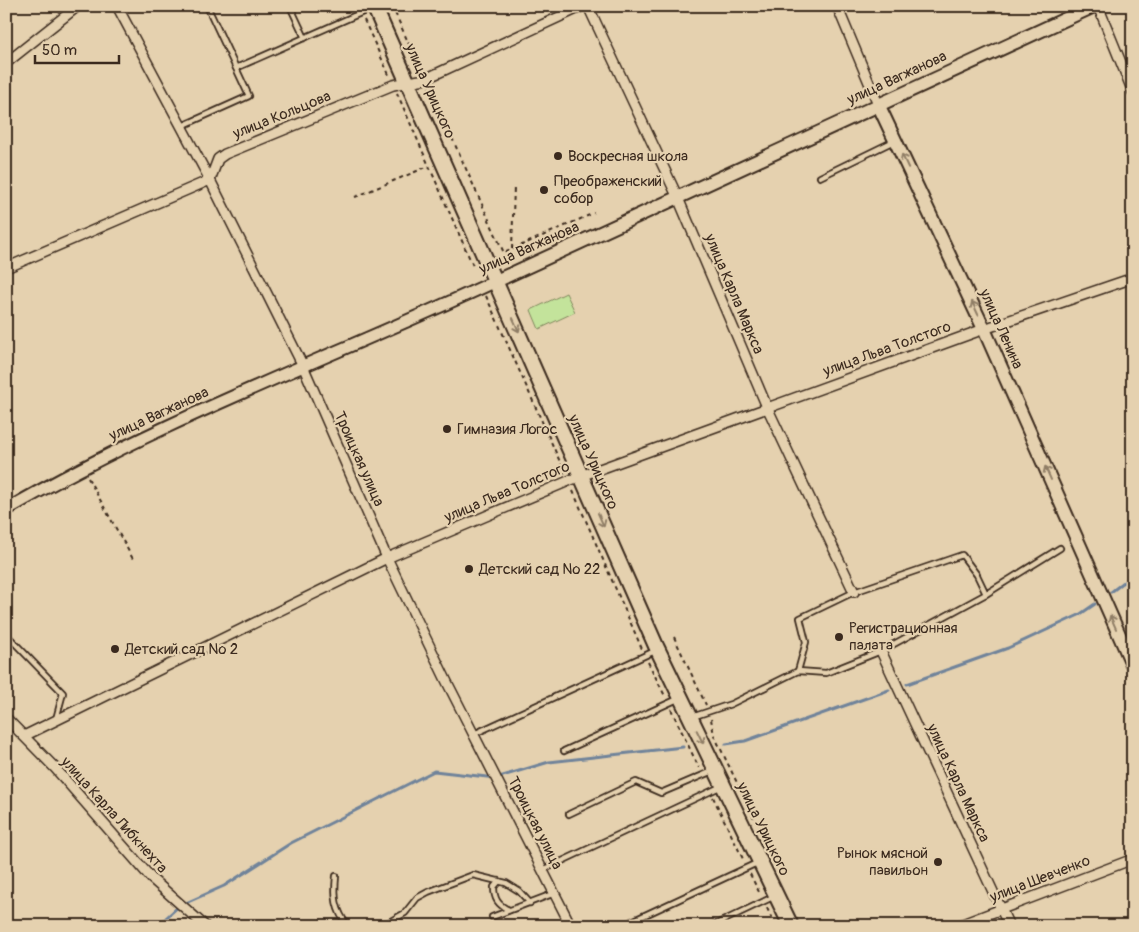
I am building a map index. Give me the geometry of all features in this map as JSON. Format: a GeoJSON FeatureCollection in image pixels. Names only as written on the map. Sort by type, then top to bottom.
{"type":"FeatureCollection","features":[{"type":"Feature","properties":{"kind":"main road","name":"улица Урицкого"},"geometry":{"type":"LineString","coordinates":[[375,6],[658,650],[791,926]]}},
{"type":"Feature","properties":{"kind":"main road","name":"улица Вагжанова"},"geometry":{"type":"LineString","coordinates":[[496,281],[878,104],[1096,6]]}},
{"type":"Feature","properties":{"kind":"main road","name":"улица Ленина"},"geometry":{"type":"LineString","coordinates":[[878,104],[984,329],[1133,666]]}},
{"type":"Feature","properties":{"kind":"street"},"geometry":{"type":"LineString","coordinates":[[6,63],[78,6]]}},
{"type":"Feature","properties":{"kind":"street","name":"Троицкая улица"},"geometry":{"type":"LineString","coordinates":[[117,6],[210,180],[303,366],[387,558],[571,926]]}},
{"type":"Feature","properties":{"kind":"street","name":"улица Кольцова"},"geometry":{"type":"LineString","coordinates":[[210,180],[218,159],[225,154],[393,85],[425,79],[583,6]]}},
{"type":"Feature","properties":{"kind":"street","name":"улица Карла Маркса"},"geometry":{"type":"LineString","coordinates":[[588,6],[678,198],[767,407],[854,592]]}},
{"type":"Feature","properties":{"kind":"street","name":"улица Ленина"},"geometry":{"type":"LineString","coordinates":[[837,6],[878,104]]}},
{"type":"Feature","properties":{"kind":"street"},"geometry":{"type":"LineString","coordinates":[[1096,6],[1133,92]]}},
{"type":"Feature","properties":{"kind":"street"},"geometry":{"type":"LineString","coordinates":[[6,268],[210,180]]}},
{"type":"Feature","properties":{"kind":"street","name":"улица Льва Толстого"},"geometry":{"type":"LineString","coordinates":[[24,736],[387,558],[582,476],[984,329],[1133,278]]}},
{"type":"Feature","properties":{"kind":"street","name":"улица Вагжанова"},"geometry":{"type":"LineString","coordinates":[[6,510],[82,468],[303,366],[496,281]]}},
{"type":"Feature","properties":{"kind":"street","name":"улица Карла Маркса"},"geometry":{"type":"LineString","coordinates":[[881,651],[1009,926]]}},
{"type":"Feature","properties":{"kind":"street","name":"улица Карла Либкнехта"},"geometry":{"type":"LineString","coordinates":[[6,718],[152,879],[205,926]]}},
{"type":"Feature","properties":{"kind":"street","name":"улица Шевченко"},"geometry":{"type":"LineString","coordinates":[[958,926],[1133,859]]}},
{"type":"Feature","properties":{"kind":"lane"},"geometry":{"type":"LineString","coordinates":[[182,126],[249,96],[207,6]]}},
{"type":"Feature","properties":{"kind":"lane"},"geometry":{"type":"LineString","coordinates":[[290,6],[305,38]]}},
{"type":"Feature","properties":{"kind":"lane"},"geometry":{"type":"LineString","coordinates":[[236,68],[375,6]]}},
{"type":"Feature","properties":{"kind":"lane"},"geometry":{"type":"LineString","coordinates":[[820,177],[895,140]]}},
{"type":"Feature","properties":{"kind":"lane"},"geometry":{"type":"LineString","coordinates":[[691,717],[731,704],[798,672],[826,673],[881,651],[986,594],[1060,548]]}},
{"type":"Feature","properties":{"kind":"lane"},"geometry":{"type":"LineString","coordinates":[[798,672],[806,642],[800,618],[854,592],[962,555],[977,575],[986,594]]}},
{"type":"Feature","properties":{"kind":"lane"},"geometry":{"type":"LineString","coordinates":[[6,634],[63,692],[56,721]]}},
{"type":"Feature","properties":{"kind":"lane"},"geometry":{"type":"LineString","coordinates":[[474,734],[658,650]]}},
{"type":"Feature","properties":{"kind":"lane"},"geometry":{"type":"LineString","coordinates":[[564,751],[681,697]]}},
{"type":"Feature","properties":{"kind":"lane"},"geometry":{"type":"LineString","coordinates":[[569,814],[636,782],[661,793],[716,770]]}},
{"type":"Feature","properties":{"kind":"lane"},"geometry":{"type":"LineString","coordinates":[[543,870],[724,785]]}},
{"type":"Feature","properties":{"kind":"lane"},"geometry":{"type":"LineString","coordinates":[[628,926],[630,922],[760,862]]}},
{"type":"Feature","properties":{"kind":"lane"},"geometry":{"type":"LineString","coordinates":[[382,926],[405,913],[417,898],[473,875],[499,881],[519,891],[530,902]]}},
{"type":"Feature","properties":{"kind":"lane"},"geometry":{"type":"LineString","coordinates":[[336,876],[334,898],[342,919],[348,926]]}},
{"type":"Feature","properties":{"kind":"lane"},"geometry":{"type":"LineString","coordinates":[[499,881],[494,887],[494,896],[500,906],[510,910]]}},
{"type":"Feature","properties":{"kind":"lane"},"geometry":{"type":"LineString","coordinates":[[492,917],[555,893]]}},
{"type":"Feature","properties":{"kind":"lane"},"geometry":{"type":"LineString","coordinates":[[712,926],[776,895]]}},
{"type":"Feature","properties":{"kind":"path"},"geometry":{"type":"LineString","coordinates":[[392,6],[504,253],[594,213]]}},
{"type":"Feature","properties":{"kind":"path"},"geometry":{"type":"LineString","coordinates":[[361,13],[473,266]]}},
{"type":"Feature","properties":{"kind":"path"},"geometry":{"type":"LineString","coordinates":[[355,197],[429,166]]}},
{"type":"Feature","properties":{"kind":"path"},"geometry":{"type":"LineString","coordinates":[[512,249],[514,186]]}},
{"type":"Feature","properties":{"kind":"path"},"geometry":{"type":"LineString","coordinates":[[485,292],[495,315]]}},
{"type":"Feature","properties":{"kind":"path"},"geometry":{"type":"LineString","coordinates":[[82,468],[133,559]]}},
{"type":"Feature","properties":{"kind":"path"},"geometry":{"type":"LineString","coordinates":[[674,638],[709,711],[714,734],[756,822]]}},
{"type":"Feature","properties":{"kind":"green space"},"geometry":{"type":"Polygon","coordinates":[[[566,293],[575,312],[539,329],[531,310],[566,293]]]}},
{"type":"Feature","properties":{"kind":"waterway"},"geometry":{"type":"LineString","coordinates":[[1111,592],[1133,575]]}},
{"type":"Feature","properties":{"kind":"waterway"},"geometry":{"type":"LineString","coordinates":[[907,684],[1008,648],[1079,615],[1095,604]]}},
{"type":"Feature","properties":{"kind":"waterway"},"geometry":{"type":"LineString","coordinates":[[726,744],[745,741],[889,690]]}},
{"type":"Feature","properties":{"kind":"waterway"},"geometry":{"type":"LineString","coordinates":[[157,926],[179,906],[224,886],[291,843],[434,771],[496,778],[549,762],[683,747]]}},
{"type":"Feature","properties":{"kind":"place","name":"Воскресная школа"},"geometry":{"type":"Point","coordinates":[558,156]}},
{"type":"Feature","properties":{"kind":"place","name":"Преображенский собор"},"geometry":{"type":"Point","coordinates":[544,190]}},
{"type":"Feature","properties":{"kind":"place","name":"Гимназия Логос"},"geometry":{"type":"Point","coordinates":[447,429]}},
{"type":"Feature","properties":{"kind":"place","name":"Детский сад № 22"},"geometry":{"type":"Point","coordinates":[469,569]}},
{"type":"Feature","properties":{"kind":"place","name":"Регистрационная палата"},"geometry":{"type":"Point","coordinates":[839,637]}},
{"type":"Feature","properties":{"kind":"place","name":"Детский сад № 2"},"geometry":{"type":"Point","coordinates":[115,649]}},
{"type":"Feature","properties":{"kind":"place","name":"Рынок мясной павильон"},"geometry":{"type":"Point","coordinates":[938,862]}}]}
